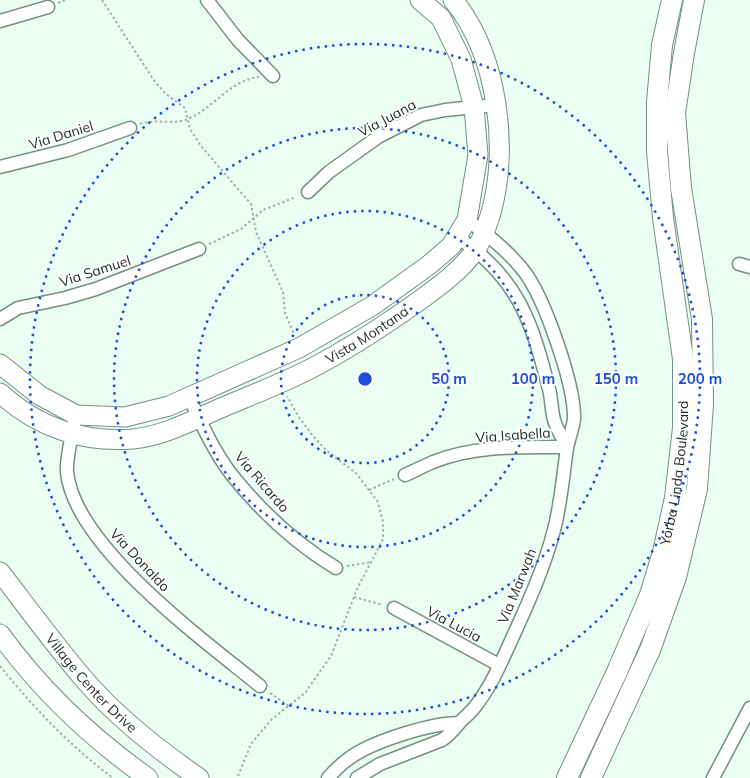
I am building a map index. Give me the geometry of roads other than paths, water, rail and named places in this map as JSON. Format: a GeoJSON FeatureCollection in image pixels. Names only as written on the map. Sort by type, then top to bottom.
{"type":"FeatureCollection","features":[{"type":"Feature","properties":{"kind":"main road","name":"Yorba Linda Boulevard"},"geometry":{"type":"LineString","coordinates":[[567,778],[616,674],[650,595],[663,552],[675,498],[683,428],[683,359],[663,218],[657,151],[657,102],[662,45],[672,0]]}},
{"type":"Feature","properties":{"kind":"main road","name":"Yorba Linda Boulevard"},"geometry":{"type":"LineString","coordinates":[[591,778],[650,650],[676,577],[697,489],[703,404],[702,319],[680,188],[675,113],[694,0]]}},
{"type":"Feature","properties":{"kind":"street"},"geometry":{"type":"LineString","coordinates":[[206,0],[238,40],[274,76]]}},
{"type":"Feature","properties":{"kind":"street","name":"Vista Montana"},"geometry":{"type":"LineString","coordinates":[[0,364],[39,395],[76,415],[125,417],[169,406],[299,348],[372,306],[429,265],[451,246],[467,220],[478,155],[474,107],[461,59],[441,18],[420,0]]}},
{"type":"Feature","properties":{"kind":"street","name":"Vista Montana"},"geometry":{"type":"LineString","coordinates":[[0,393],[13,405],[44,424],[72,434],[100,439],[134,438],[158,433],[280,383],[338,353],[385,324],[448,278],[476,250],[484,233],[496,192],[499,134],[492,84],[481,49],[475,34],[453,0]]}},
{"type":"Feature","properties":{"kind":"street"},"geometry":{"type":"LineString","coordinates":[[0,21],[48,7]]}},
{"type":"Feature","properties":{"kind":"street","name":"Via Juana"},"geometry":{"type":"LineString","coordinates":[[308,192],[329,172],[378,137],[412,119],[445,110],[495,105]]}},
{"type":"Feature","properties":{"kind":"street","name":"Via Daniel"},"geometry":{"type":"LineString","coordinates":[[0,167],[68,150],[130,128]]}},
{"type":"Feature","properties":{"kind":"street","name":"Via Marwah"},"geometry":{"type":"LineString","coordinates":[[357,778],[380,764],[442,740],[451,734],[473,709],[499,665],[525,610],[547,554],[560,503],[567,447],[574,419],[571,394],[554,334],[533,285],[523,270],[500,246],[467,220]]}},
{"type":"Feature","properties":{"kind":"street"},"geometry":{"type":"LineString","coordinates":[[456,237],[476,250],[504,277],[516,295],[526,314],[545,372],[555,422],[567,447]]}},
{"type":"Feature","properties":{"kind":"street","name":"Via Samuel"},"geometry":{"type":"LineString","coordinates":[[0,319],[18,308],[96,289],[199,249]]}},
{"type":"Feature","properties":{"kind":"street","name":"Via Ricardo"},"geometry":{"type":"LineString","coordinates":[[189,397],[209,440],[231,473],[252,497],[296,540],[314,555],[336,568]]}},
{"type":"Feature","properties":{"kind":"street","name":"Via Donaldo"},"geometry":{"type":"LineString","coordinates":[[76,415],[67,470],[71,492],[80,512],[100,540],[128,572],[159,602],[260,686]]}},
{"type":"Feature","properties":{"kind":"street","name":"Via Isabella"},"geometry":{"type":"LineString","coordinates":[[405,475],[434,461],[475,452],[511,447],[567,447]]}},
{"type":"Feature","properties":{"kind":"street","name":"Village Center Drive"},"geometry":{"type":"LineString","coordinates":[[0,572],[83,678],[117,713],[156,748],[199,778]]}},
{"type":"Feature","properties":{"kind":"street","name":"Via Lucia"},"geometry":{"type":"LineString","coordinates":[[394,608],[499,665]]}},
{"type":"Feature","properties":{"kind":"street"},"geometry":{"type":"LineString","coordinates":[[0,634],[39,683],[65,711],[87,731],[148,778]]}},
{"type":"Feature","properties":{"kind":"street"},"geometry":{"type":"LineString","coordinates":[[713,778],[750,708]]}},
{"type":"Feature","properties":{"kind":"street"},"geometry":{"type":"LineString","coordinates":[[328,778],[352,756],[372,746],[436,725],[459,723]]}}]}
